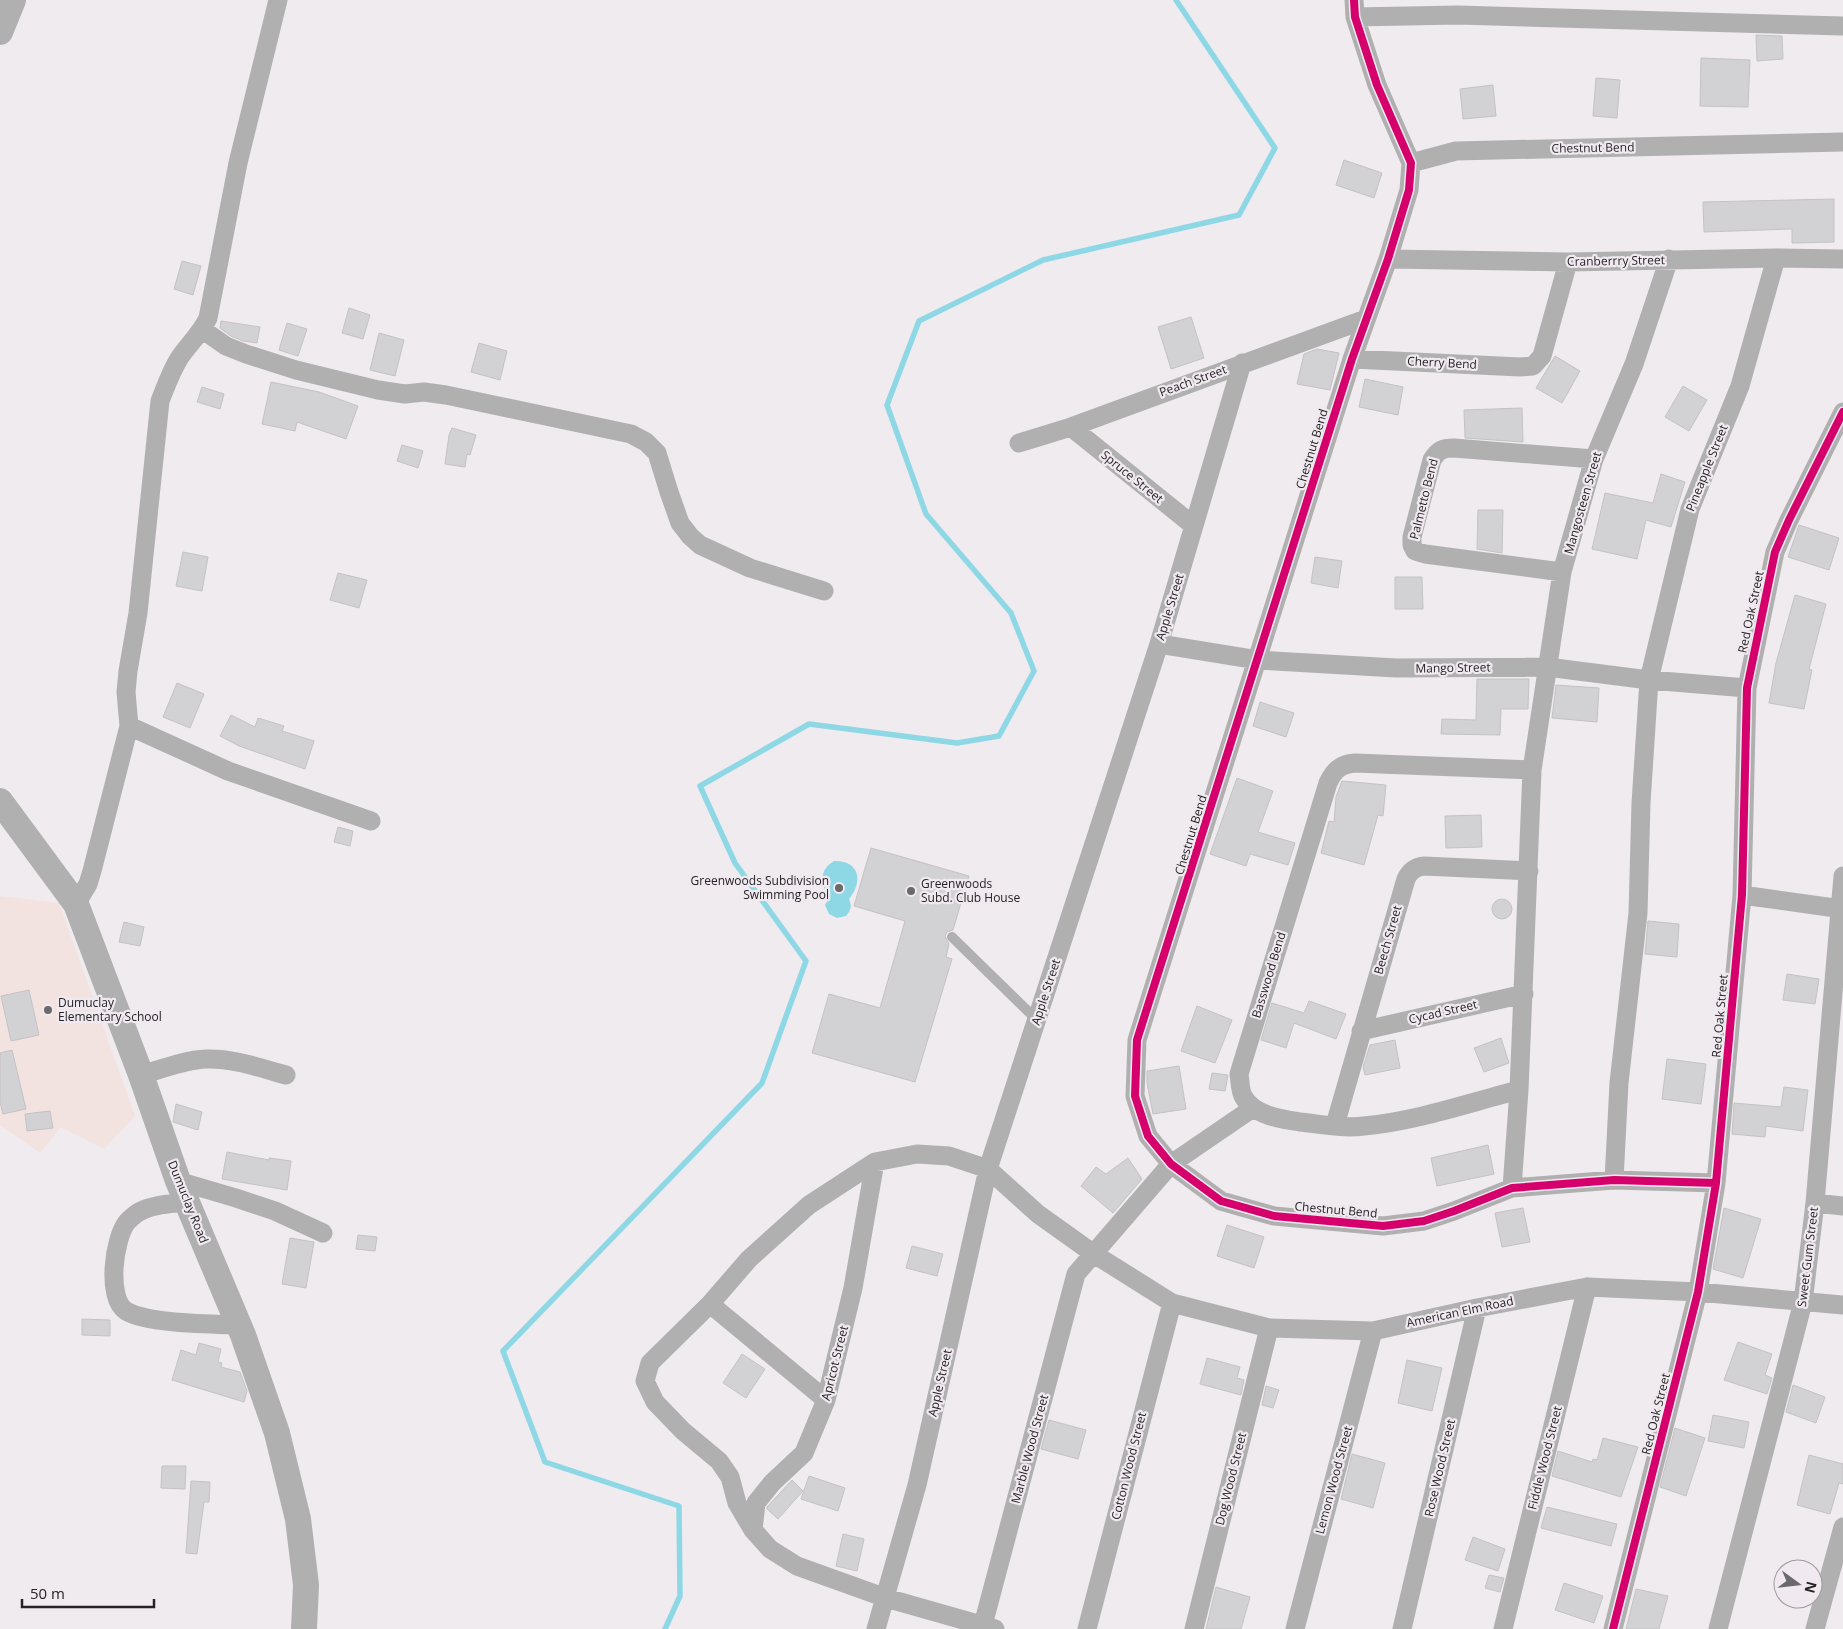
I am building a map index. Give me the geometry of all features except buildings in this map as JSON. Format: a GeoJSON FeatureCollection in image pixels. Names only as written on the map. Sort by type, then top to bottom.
{"type":"FeatureCollection","features":[{"type":"Feature","properties":{"kind":"street"},"geometry":{"type":"LineString","coordinates":[[0,32],[13,0]]}},
{"type":"Feature","properties":{"kind":"street"},"geometry":{"type":"LineString","coordinates":[[76,904],[88,884],[92,872],[129,726],[126,692],[128,671],[138,613],[160,401],[169,377],[181,356],[203,330],[211,304],[238,163],[278,0]]}},
{"type":"Feature","properties":{"kind":"street"},"geometry":{"type":"LineString","coordinates":[[1411,163],[1377,85],[1354,8],[1458,8],[1843,26]]}},
{"type":"Feature","properties":{"kind":"street","name":"Chestnut Bend"},"geometry":{"type":"LineString","coordinates":[[1716,1183],[1614,1180],[1512,1188],[1424,1221],[1382,1226],[1274,1216],[1221,1201],[1171,1164],[1148,1136],[1135,1096],[1137,1040],[1352,359],[1388,259],[1410,190],[1411,163],[1456,151],[1843,142]]}},
{"type":"Feature","properties":{"kind":"street","name":"Cranberrry Street"},"geometry":{"type":"LineString","coordinates":[[1388,259],[1568,262],[1776,258],[1843,259]]}},
{"type":"Feature","properties":{"kind":"street","name":"Pineapple Street"},"geometry":{"type":"LineString","coordinates":[[1614,1180],[1619,1083],[1638,913],[1641,802],[1649,680],[1690,509],[1740,386],[1776,258]]}},
{"type":"Feature","properties":{"kind":"street","name":"Mangosteen Street"},"geometry":{"type":"LineString","coordinates":[[1512,1188],[1524,994],[1532,770],[1562,572],[1594,459],[1634,364],[1669,260]]}},
{"type":"Feature","properties":{"kind":"street","name":"Cherry Bend"},"geometry":{"type":"LineString","coordinates":[[1352,359],[1532,366],[1542,356],[1568,262]]}},
{"type":"Feature","properties":{"kind":"street","name":"Peach Street"},"geometry":{"type":"LineString","coordinates":[[1019,443],[1071,427],[1366,319]]}},
{"type":"Feature","properties":{"kind":"street"},"geometry":{"type":"LineString","coordinates":[[203,330],[226,346],[246,354],[296,370],[378,390],[405,394],[424,392],[446,395],[631,434],[646,442],[657,453],[680,523],[700,546],[750,568],[824,591]]}},
{"type":"Feature","properties":{"kind":"street","name":"Apple Street"},"geometry":{"type":"LineString","coordinates":[[876,1629],[917,1486],[988,1169],[1159,644],[1242,363]]}},
{"type":"Feature","properties":{"kind":"street","name":"Red Oak Street"},"geometry":{"type":"LineString","coordinates":[[1614,1629],[1698,1292],[1716,1183],[1742,895],[1747,688],[1776,552],[1789,520],[1843,412]]}},
{"type":"Feature","properties":{"kind":"street","name":"Spruce Street"},"geometry":{"type":"LineString","coordinates":[[1071,427],[1194,526]]}},
{"type":"Feature","properties":{"kind":"street","name":"Palmetto Bend"},"geometry":{"type":"LineString","coordinates":[[1562,572],[1425,554],[1415,551],[1412,545],[1412,537],[1432,460],[1441,449],[1454,448],[1594,459]]}},
{"type":"Feature","properties":{"kind":"street","name":"Mango Street"},"geometry":{"type":"LineString","coordinates":[[1159,644],[1258,660],[1396,668],[1547,667],[1649,680],[1747,688]]}},
{"type":"Feature","properties":{"kind":"street"},"geometry":{"type":"LineString","coordinates":[[129,726],[228,771],[371,820]]}},
{"type":"Feature","properties":{"kind":"street","name":"Basswood Bend"},"geometry":{"type":"LineString","coordinates":[[1253,1108],[1243,1095],[1239,1074],[1332,774],[1346,764],[1355,763],[1532,770]]}},
{"type":"Feature","properties":{"kind":"street","name":"Dumuclay Road"},"geometry":{"type":"LineString","coordinates":[[0,800],[76,904],[183,1192],[239,1325],[277,1433],[298,1518],[306,1585],[304,1629]]}},
{"type":"Feature","properties":{"kind":"street","name":"Beech Street"},"geometry":{"type":"LineString","coordinates":[[1335,1125],[1361,1031],[1409,873],[1424,866],[1528,871]]}},
{"type":"Feature","properties":{"kind":"street","name":"Sweet Gum Street"},"geometry":{"type":"LineString","coordinates":[[1718,1629],[1804,1302],[1842,909],[1843,876]]}},
{"type":"Feature","properties":{"kind":"street"},"geometry":{"type":"LineString","coordinates":[[1742,895],[1842,909]]}},
{"type":"Feature","properties":{"kind":"street","name":"Cycad Street"},"geometry":{"type":"LineString","coordinates":[[1361,1031],[1524,994]]}},
{"type":"Feature","properties":{"kind":"street"},"geometry":{"type":"LineString","coordinates":[[141,1075],[187,1061],[205,1059],[246,1064],[286,1075]]}},
{"type":"Feature","properties":{"kind":"street"},"geometry":{"type":"LineString","coordinates":[[989,1627],[886,1598],[797,1566],[770,1549],[753,1530],[737,1503],[730,1477],[719,1461],[683,1431],[654,1402],[645,1380],[650,1364],[710,1304],[749,1259],[809,1205],[874,1162],[917,1154],[949,1156],[988,1169],[1038,1214],[1094,1254],[1171,1164],[1253,1108],[1270,1116],[1291,1121],[1362,1127],[1414,1118],[1519,1090]]}},
{"type":"Feature","properties":{"kind":"street","name":"Apricot Street"},"geometry":{"type":"LineString","coordinates":[[753,1530],[756,1504],[772,1484],[804,1453],[826,1400],[853,1288],[874,1162]]}},
{"type":"Feature","properties":{"kind":"street"},"geometry":{"type":"LineString","coordinates":[[239,1325],[152,1319],[122,1308],[117,1298],[114,1274],[115,1256],[119,1237],[127,1222],[139,1212],[183,1192],[236,1198],[276,1212],[323,1233]]}},
{"type":"Feature","properties":{"kind":"street"},"geometry":{"type":"LineString","coordinates":[[1815,1203],[1843,1206]]}},
{"type":"Feature","properties":{"kind":"street","name":"Marble Wood Street"},"geometry":{"type":"LineString","coordinates":[[989,1627],[1076,1274],[1094,1254]]}},
{"type":"Feature","properties":{"kind":"street","name":"American Elm Road"},"geometry":{"type":"LineString","coordinates":[[1094,1254],[1172,1303],[1268,1328],[1373,1331],[1587,1287],[1698,1292],[1843,1305]]}},
{"type":"Feature","properties":{"kind":"street","name":"Fiddle Wood Street"},"geometry":{"type":"LineString","coordinates":[[1503,1629],[1587,1287]]}},
{"type":"Feature","properties":{"kind":"street","name":"Cotton Wood Street"},"geometry":{"type":"LineString","coordinates":[[1088,1629],[1172,1303]]}},
{"type":"Feature","properties":{"kind":"street"},"geometry":{"type":"LineString","coordinates":[[710,1304],[826,1400]]}},
{"type":"Feature","properties":{"kind":"street","name":"Rose Wood Street"},"geometry":{"type":"LineString","coordinates":[[1402,1629],[1478,1308]]}},
{"type":"Feature","properties":{"kind":"street","name":"Dog Wood Street"},"geometry":{"type":"LineString","coordinates":[[1194,1629],[1268,1328]]}},
{"type":"Feature","properties":{"kind":"street","name":"Lemon Wood Street"},"geometry":{"type":"LineString","coordinates":[[1295,1629],[1373,1331]]}},
{"type":"Feature","properties":{"kind":"street"},"geometry":{"type":"LineString","coordinates":[[1815,1629],[1843,1527]]}},
{"type":"Feature","properties":{"kind":"lane"},"geometry":{"type":"LineString","coordinates":[[952,937],[1037,1020]]}},
{"type":"Feature","properties":{"kind":"shaded area","name":"Dumuclay Elementary School"},"geometry":{"type":"Polygon","coordinates":[[[0,896],[59,903],[135,1116],[104,1149],[61,1127],[40,1153],[0,1125],[0,896]]]}},
{"type":"Feature","properties":{"kind":"water","name":"Greenwoods Subdivision Swimming Pool"},"geometry":{"type":"Polygon","coordinates":[[[834,861],[849,864],[854,868],[857,879],[854,892],[849,899],[851,906],[849,912],[846,916],[837,918],[829,914],[825,905],[829,898],[822,878],[825,869],[834,861]]]}},
{"type":"Feature","properties":{"kind":"waterway"},"geometry":{"type":"LineString","coordinates":[[665,1629],[680,1596],[679,1506],[545,1462],[503,1351],[762,1083],[806,961],[735,863],[700,786],[809,724],[957,743],[999,736],[1034,671],[1011,613],[926,514],[887,405],[919,321],[1043,260],[1239,215],[1275,148],[1176,0]]}},
{"type":"Feature","properties":{"kind":"cycle path"},"geometry":{"type":"LineString","coordinates":[[1354,0],[1355,17],[1377,85],[1411,163],[1409,190],[1388,259],[1352,359],[1137,1040],[1135,1096],[1148,1136],[1171,1164],[1221,1201],[1274,1216],[1383,1226],[1424,1221],[1512,1188],[1614,1180],[1716,1183]]}},
{"type":"Feature","properties":{"kind":"cycle path"},"geometry":{"type":"LineString","coordinates":[[1613,1629],[1698,1292],[1716,1183],[1742,895],[1747,688],[1775,552],[1843,412]]}},
{"type":"Feature","properties":{"kind":"place","name":"Greenwoods Subdivision Swimming Pool"},"geometry":{"type":"Point","coordinates":[839,888]}},
{"type":"Feature","properties":{"kind":"place","name":"Greenwoods Subd. Club House"},"geometry":{"type":"Point","coordinates":[911,891]}},
{"type":"Feature","properties":{"kind":"place","name":"Dumuclay Elementary School"},"geometry":{"type":"Point","coordinates":[48,1010]}}]}
